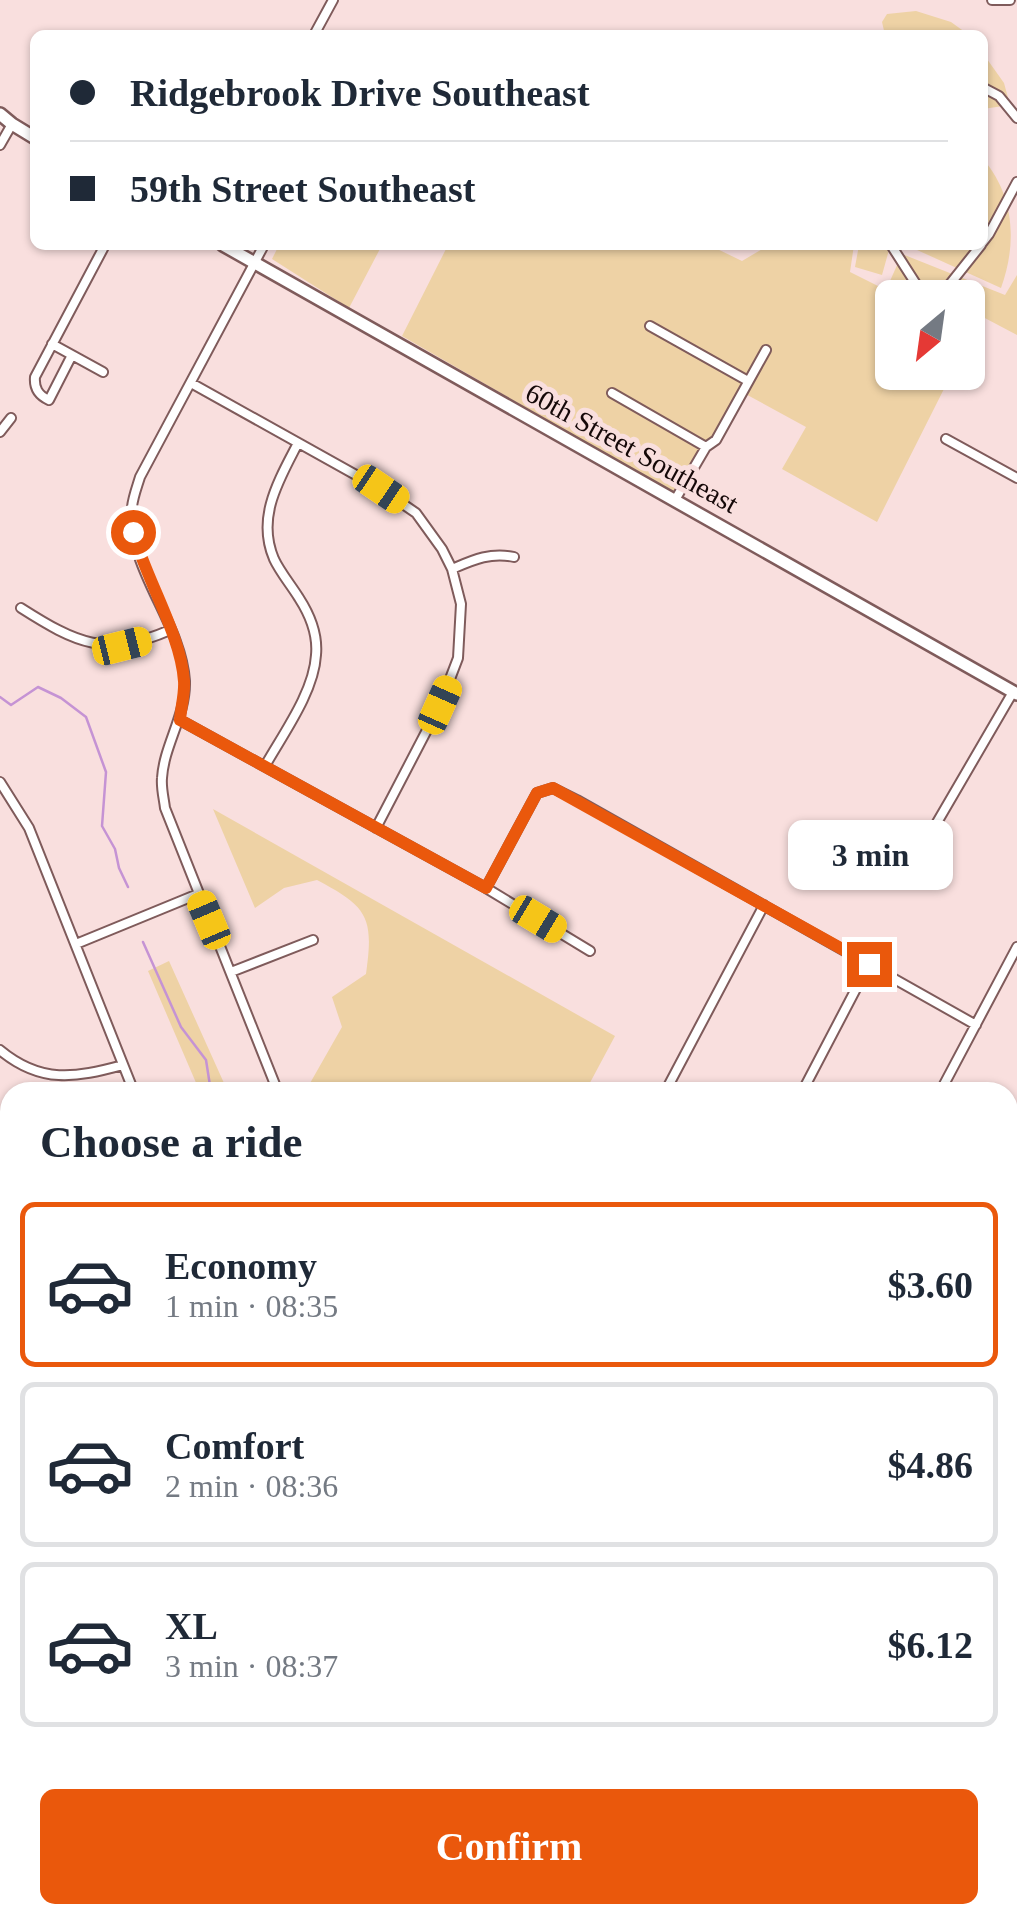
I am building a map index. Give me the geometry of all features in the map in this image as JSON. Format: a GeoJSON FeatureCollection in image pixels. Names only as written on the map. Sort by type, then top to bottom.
{"type":"FeatureCollection","features":[{"type":"Feature","properties":{"kind":"main road"},"geometry":{"type":"LineString","coordinates":[[4,120],[30,135]]}},
{"type":"Feature","properties":{"kind":"main road","name":"60th Street Southeast"},"geometry":{"type":"LineString","coordinates":[[232,250],[1015,693]]}},
{"type":"Feature","properties":{"kind":"street"},"geometry":{"type":"LineString","coordinates":[[317,30],[333,0]]}},
{"type":"Feature","properties":{"kind":"street"},"geometry":{"type":"LineString","coordinates":[[992,0],[1010,0]]}},
{"type":"Feature","properties":{"kind":"street"},"geometry":{"type":"LineString","coordinates":[[988,90],[999,96],[1017,118]]}},
{"type":"Feature","properties":{"kind":"street"},"geometry":{"type":"LineString","coordinates":[[0,145],[4,120]]}},
{"type":"Feature","properties":{"kind":"street"},"geometry":{"type":"LineString","coordinates":[[988,236],[1017,182]]}},
{"type":"Feature","properties":{"kind":"street"},"geometry":{"type":"LineString","coordinates":[[72,355],[49,400],[44,398],[34,384],[35,377],[102,250]]}},
{"type":"Feature","properties":{"kind":"street"},"geometry":{"type":"LineString","coordinates":[[261,250],[140,477],[132,504],[138,553],[180,654],[185,683],[180,720],[162,777],[165,808],[274,1082]]}},
{"type":"Feature","properties":{"kind":"street"},"geometry":{"type":"LineString","coordinates":[[894,250],[915,280]]}},
{"type":"Feature","properties":{"kind":"street"},"geometry":{"type":"LineString","coordinates":[[953,280],[977,250]]}},
{"type":"Feature","properties":{"kind":"street"},"geometry":{"type":"LineString","coordinates":[[650,326],[748,381]]}},
{"type":"Feature","properties":{"kind":"street"},"geometry":{"type":"LineString","coordinates":[[52,344],[103,372]]}},
{"type":"Feature","properties":{"kind":"street"},"geometry":{"type":"LineString","coordinates":[[675,500],[706,447],[716,440],[766,350]]}},
{"type":"Feature","properties":{"kind":"street"},"geometry":{"type":"LineString","coordinates":[[191,383],[381,489],[416,513],[452,568],[461,604],[458,658],[440,705],[376,828]]}},
{"type":"Feature","properties":{"kind":"street"},"geometry":{"type":"LineString","coordinates":[[612,393],[706,447]]}},
{"type":"Feature","properties":{"kind":"street"},"geometry":{"type":"LineString","coordinates":[[0,432],[12,418]]}},
{"type":"Feature","properties":{"kind":"street"},"geometry":{"type":"LineString","coordinates":[[946,438],[1017,478]]}},
{"type":"Feature","properties":{"kind":"street"},"geometry":{"type":"LineString","coordinates":[[265,766],[312,680],[317,653],[307,611],[274,558],[266,528],[269,505],[298,443]]}},
{"type":"Feature","properties":{"kind":"street"},"geometry":{"type":"LineString","coordinates":[[452,568],[484,556],[514,556]]}},
{"type":"Feature","properties":{"kind":"street"},"geometry":{"type":"LineString","coordinates":[[21,608],[54,629],[92,644],[122,646],[170,630]]}},
{"type":"Feature","properties":{"kind":"street"},"geometry":{"type":"LineString","coordinates":[[907,874],[1015,693]]}},
{"type":"Feature","properties":{"kind":"street"},"geometry":{"type":"LineString","coordinates":[[180,720],[486,888],[590,950]]}},
{"type":"Feature","properties":{"kind":"street"},"geometry":{"type":"LineString","coordinates":[[0,782],[29,828],[130,1082]]}},
{"type":"Feature","properties":{"kind":"street"},"geometry":{"type":"LineString","coordinates":[[486,888],[537,793],[553,788],[976,1025]]}},
{"type":"Feature","properties":{"kind":"street"},"geometry":{"type":"LineString","coordinates":[[76,944],[198,894]]}},
{"type":"Feature","properties":{"kind":"street"},"geometry":{"type":"LineString","coordinates":[[670,1082],[764,904]]}},
{"type":"Feature","properties":{"kind":"street"},"geometry":{"type":"LineString","coordinates":[[231,972],[313,940]]}},
{"type":"Feature","properties":{"kind":"street"},"geometry":{"type":"LineString","coordinates":[[945,1082],[1014,960],[1017,947]]}},
{"type":"Feature","properties":{"kind":"street"},"geometry":{"type":"LineString","coordinates":[[807,1082],[869,964]]}},
{"type":"Feature","properties":{"kind":"street"},"geometry":{"type":"LineString","coordinates":[[0,1050],[25,1068],[52,1075],[85,1076],[123,1065]]}},
{"type":"Feature","properties":{"kind":"shaded area"},"geometry":{"type":"Polygon","coordinates":[[[916,11],[951,22],[962,30],[884,30],[882,22],[887,14],[916,11]]]}},
{"type":"Feature","properties":{"kind":"shaded area"},"geometry":{"type":"Polygon","coordinates":[[[988,60],[1004,83],[1010,105],[988,108],[988,60]]]}},
{"type":"Feature","properties":{"kind":"shaded area"},"geometry":{"type":"Polygon","coordinates":[[[988,165],[1002,189],[1010,221],[1001,288],[917,250],[988,250],[988,165]]]}},
{"type":"Feature","properties":{"kind":"shaded area"},"geometry":{"type":"Polygon","coordinates":[[[276,250],[379,250],[349,308],[272,259],[276,250]]]}},
{"type":"Feature","properties":{"kind":"shaded area"},"geometry":{"type":"Polygon","coordinates":[[[445,250],[719,250],[742,261],[761,250],[853,250],[850,272],[875,284],[875,390],[943,390],[877,522],[782,469],[806,427],[740,391],[681,497],[402,336],[445,250]]]}},
{"type":"Feature","properties":{"kind":"shaded area"},"geometry":{"type":"Polygon","coordinates":[[[858,250],[889,250],[882,275],[855,267],[858,250]]]}},
{"type":"Feature","properties":{"kind":"shaded area"},"geometry":{"type":"Polygon","coordinates":[[[902,254],[967,280],[890,280],[902,254]]]}},
{"type":"Feature","properties":{"kind":"shaded area"},"geometry":{"type":"Polygon","coordinates":[[[1017,275],[1017,335],[985,318],[985,287],[1005,295],[1017,275]]]}},
{"type":"Feature","properties":{"kind":"shaded area"},"geometry":{"type":"Polygon","coordinates":[[[213,809],[615,1036],[590,1082],[311,1082],[342,1027],[332,997],[366,974],[369,939],[364,916],[347,898],[317,880],[284,888],[255,908],[213,809]]]}},
{"type":"Feature","properties":{"kind":"shaded area"},"geometry":{"type":"Polygon","coordinates":[[[169,961],[223,1082],[196,1082],[148,971],[169,961]]]}},
{"type":"Feature","properties":{"kind":"waterway"},"geometry":{"type":"LineString","coordinates":[[0,697],[11,705],[38,687],[86,717],[106,772],[102,826],[128,887]]}},
{"type":"Feature","properties":{"kind":"waterway"},"geometry":{"type":"LineString","coordinates":[[143,942],[181,1027],[206,1060],[209,1082]]}},
{"type":"Feature","properties":{"kind":"route"},"geometry":{"type":"LineString","coordinates":[[133,532],[180,654],[185,683],[180,720],[486,888],[537,793],[560,790],[869,964]]}}]}
